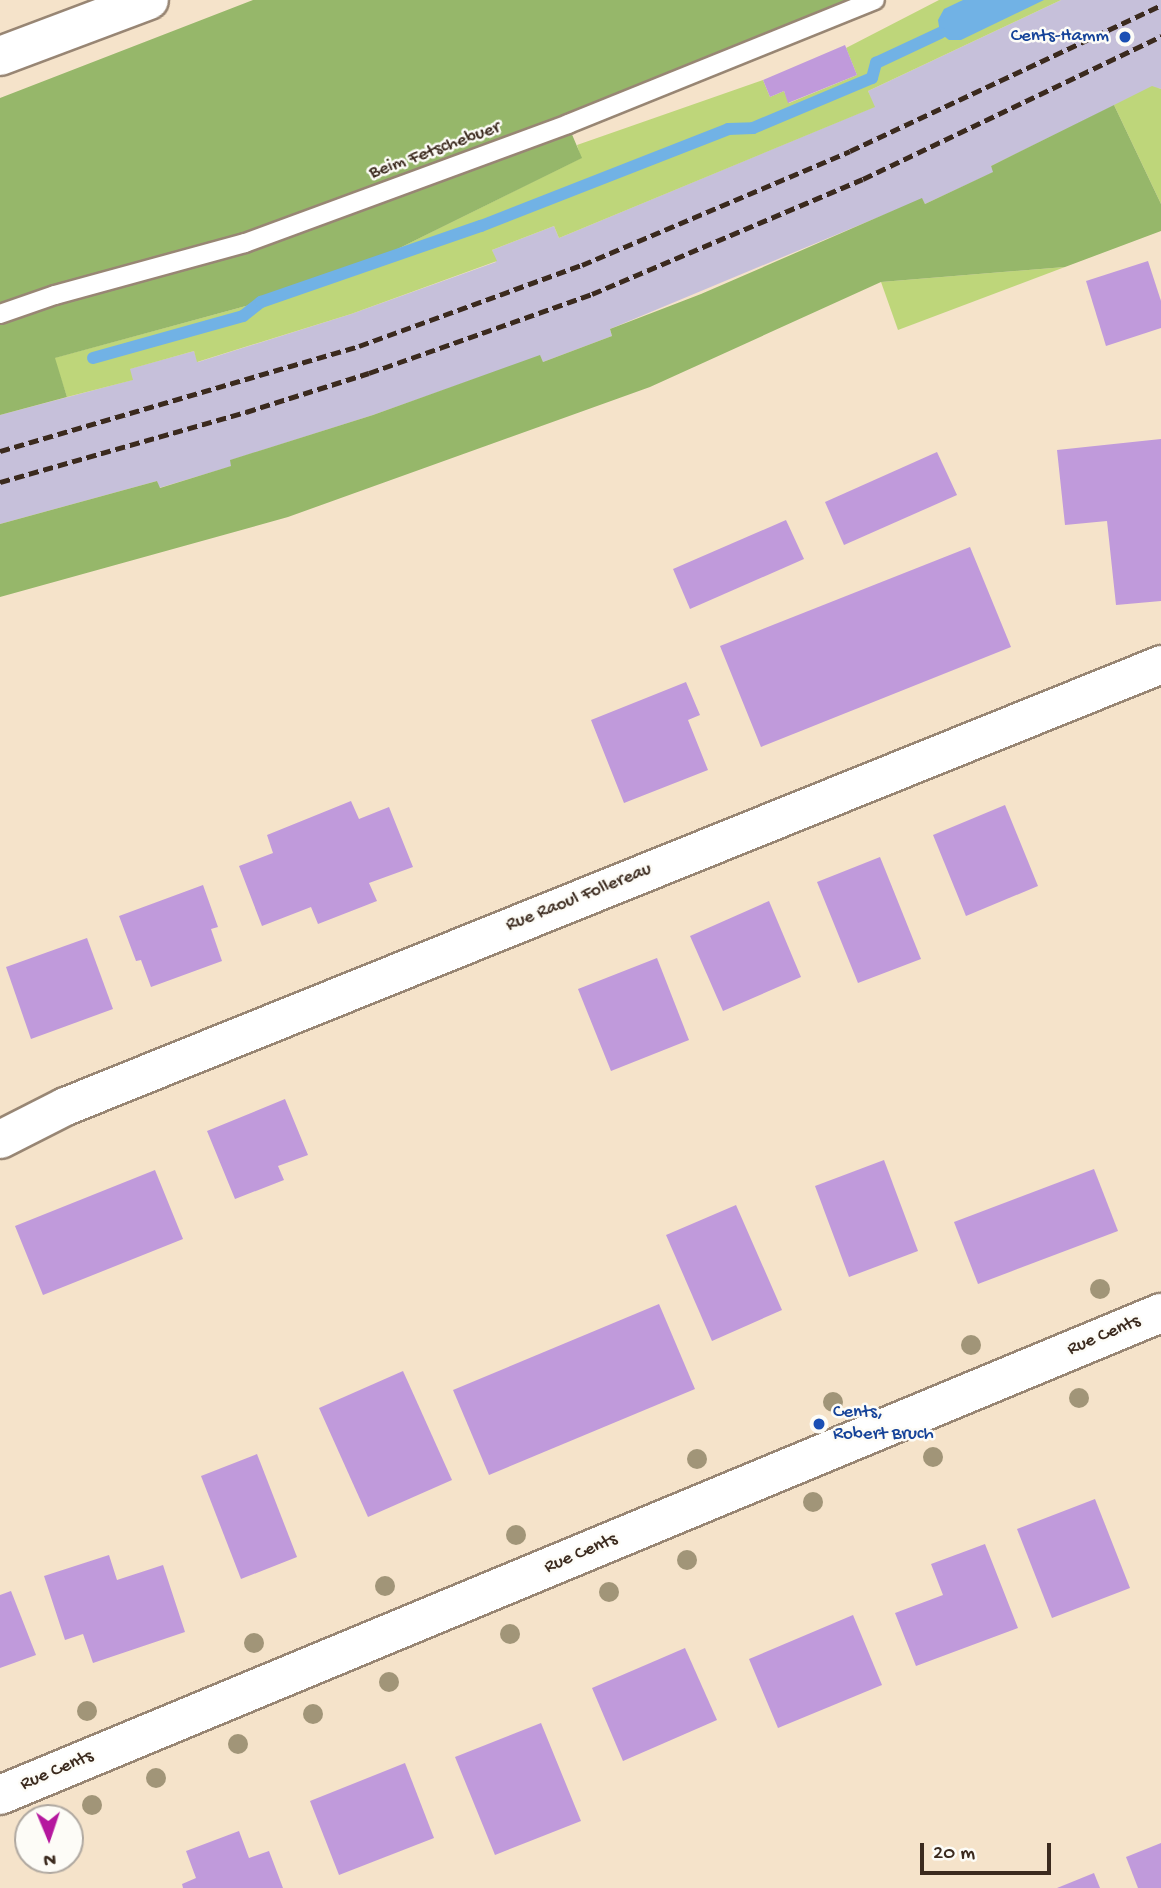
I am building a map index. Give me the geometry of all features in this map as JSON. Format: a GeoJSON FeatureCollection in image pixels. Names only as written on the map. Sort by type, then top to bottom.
{"type":"FeatureCollection","features":[{"type":"Feature","properties":{"kind":"main road"},"geometry":{"type":"LineString","coordinates":[[0,56],[149,0]]}},
{"type":"Feature","properties":{"kind":"main road","name":"Rue Cents"},"geometry":{"type":"LineString","coordinates":[[0,1794],[1161,1313]]}},
{"type":"Feature","properties":{"kind":"street","name":"Rue Raoul Follereau"},"geometry":{"type":"LineString","coordinates":[[0,1139],[90,1096],[1161,664]]}},
{"type":"Feature","properties":{"kind":"lane","name":"Beim Fetschebuer"},"geometry":{"type":"LineString","coordinates":[[0,314],[55,295],[246,243],[568,124],[875,0]]}},
{"type":"Feature","properties":{"kind":"shaded area"},"geometry":{"type":"Polygon","coordinates":[[[1061,0],[1161,0],[1161,89],[1152,87],[991,166],[994,172],[925,204],[922,199],[610,329],[612,336],[543,362],[540,356],[373,415],[231,460],[232,466],[159,488],[157,481],[0,524],[0,415],[132,380],[129,369],[194,351],[198,362],[351,314],[496,262],[492,250],[554,226],[559,238],[874,107],[868,91],[1061,0]]]}},
{"type":"Feature","properties":{"kind":"green space"},"geometry":{"type":"Polygon","coordinates":[[[253,0],[875,0],[568,125],[582,158],[359,268],[261,302],[55,358],[67,397],[0,415],[0,98],[253,0]]]}},
{"type":"Feature","properties":{"kind":"green space"},"geometry":{"type":"Polygon","coordinates":[[[939,0],[1061,0],[868,91],[875,107],[559,238],[554,226],[492,250],[497,261],[351,314],[197,362],[194,351],[130,369],[133,380],[67,397],[54,358],[261,302],[359,268],[581,158],[577,145],[763,80],[770,97],[784,91],[789,103],[857,75],[846,48],[939,0]]]}},
{"type":"Feature","properties":{"kind":"green space"},"geometry":{"type":"Polygon","coordinates":[[[1152,86],[1161,89],[1161,204],[1114,105],[1152,86]]]}},
{"type":"Feature","properties":{"kind":"green space"},"geometry":{"type":"Polygon","coordinates":[[[1114,105],[1161,204],[1161,231],[1065,267],[881,282],[650,387],[288,517],[0,597],[0,524],[157,481],[160,488],[231,466],[230,460],[373,415],[540,355],[543,362],[612,336],[610,329],[701,294],[922,198],[925,204],[993,172],[991,166],[1114,105]]]}},
{"type":"Feature","properties":{"kind":"green space"},"geometry":{"type":"Polygon","coordinates":[[[1065,267],[898,330],[881,282],[1065,267]]]}},
{"type":"Feature","properties":{"kind":"water"},"geometry":{"type":"Polygon","coordinates":[[[963,0],[1044,0],[961,40],[949,40],[940,33],[938,20],[944,9],[963,0]]]}},
{"type":"Feature","properties":{"kind":"building"},"geometry":{"type":"Polygon","coordinates":[[[845,45],[857,75],[788,103],[784,91],[770,97],[763,80],[845,45]]]}},
{"type":"Feature","properties":{"kind":"building"},"geometry":{"type":"Polygon","coordinates":[[[1148,261],[1161,301],[1161,328],[1106,346],[1086,281],[1148,261]]]}},
{"type":"Feature","properties":{"kind":"building"},"geometry":{"type":"Polygon","coordinates":[[[1161,439],[1161,601],[1116,605],[1107,521],[1065,525],[1057,450],[1161,439]]]}},
{"type":"Feature","properties":{"kind":"building"},"geometry":{"type":"Polygon","coordinates":[[[937,452],[957,495],[844,545],[825,502],[937,452]]]}},
{"type":"Feature","properties":{"kind":"building"},"geometry":{"type":"Polygon","coordinates":[[[786,520],[804,559],[690,609],[673,569],[786,520]]]}},
{"type":"Feature","properties":{"kind":"building"},"geometry":{"type":"Polygon","coordinates":[[[970,547],[1011,647],[761,747],[720,646],[970,547]]]}},
{"type":"Feature","properties":{"kind":"building"},"geometry":{"type":"Polygon","coordinates":[[[686,682],[700,715],[688,720],[708,770],[624,803],[591,720],[686,682]]]}},
{"type":"Feature","properties":{"kind":"building"},"geometry":{"type":"Polygon","coordinates":[[[351,801],[359,819],[389,807],[413,867],[369,883],[377,901],[318,924],[311,907],[262,926],[239,866],[273,853],[267,835],[351,801]]]}},
{"type":"Feature","properties":{"kind":"building"},"geometry":{"type":"Polygon","coordinates":[[[1005,805],[1038,886],[966,916],[933,835],[1005,805]]]}},
{"type":"Feature","properties":{"kind":"building"},"geometry":{"type":"Polygon","coordinates":[[[880,857],[921,959],[858,983],[817,882],[880,857]]]}},
{"type":"Feature","properties":{"kind":"building"},"geometry":{"type":"Polygon","coordinates":[[[203,885],[218,927],[211,929],[222,961],[151,987],[141,960],[136,961],[119,916],[203,885]]]}},
{"type":"Feature","properties":{"kind":"building"},"geometry":{"type":"Polygon","coordinates":[[[769,901],[801,977],[723,1011],[690,936],[769,901]]]}},
{"type":"Feature","properties":{"kind":"building"},"geometry":{"type":"Polygon","coordinates":[[[87,938],[113,1009],[31,1039],[6,967],[87,938]]]}},
{"type":"Feature","properties":{"kind":"building"},"geometry":{"type":"Polygon","coordinates":[[[657,958],[689,1040],[611,1071],[578,989],[657,958]]]}},
{"type":"Feature","properties":{"kind":"building"},"geometry":{"type":"Polygon","coordinates":[[[285,1099],[308,1155],[278,1166],[284,1180],[235,1199],[207,1131],[285,1099]]]}},
{"type":"Feature","properties":{"kind":"building"},"geometry":{"type":"Polygon","coordinates":[[[884,1160],[918,1251],[849,1277],[815,1186],[884,1160]]]}},
{"type":"Feature","properties":{"kind":"building"},"geometry":{"type":"Polygon","coordinates":[[[1094,1169],[1118,1231],[978,1284],[954,1222],[1094,1169]]]}},
{"type":"Feature","properties":{"kind":"building"},"geometry":{"type":"Polygon","coordinates":[[[155,1170],[183,1239],[43,1295],[15,1226],[155,1170]]]}},
{"type":"Feature","properties":{"kind":"building"},"geometry":{"type":"Polygon","coordinates":[[[736,1205],[782,1310],[712,1341],[666,1235],[736,1205]]]}},
{"type":"Feature","properties":{"kind":"building"},"geometry":{"type":"Polygon","coordinates":[[[659,1304],[695,1389],[489,1475],[453,1390],[659,1304]]]}},
{"type":"Feature","properties":{"kind":"building"},"geometry":{"type":"Polygon","coordinates":[[[403,1371],[452,1480],[368,1517],[319,1408],[403,1371]]]}},
{"type":"Feature","properties":{"kind":"building"},"geometry":{"type":"Polygon","coordinates":[[[257,1454],[297,1557],[241,1579],[201,1476],[257,1454]]]}},
{"type":"Feature","properties":{"kind":"building"},"geometry":{"type":"Polygon","coordinates":[[[1095,1499],[1130,1588],[1052,1618],[1017,1529],[1095,1499]]]}},
{"type":"Feature","properties":{"kind":"building"},"geometry":{"type":"Polygon","coordinates":[[[985,1544],[1018,1628],[916,1666],[895,1613],[943,1595],[931,1564],[985,1544]]]}},
{"type":"Feature","properties":{"kind":"building"},"geometry":{"type":"Polygon","coordinates":[[[109,1555],[117,1580],[163,1565],[185,1632],[93,1663],[83,1634],[65,1640],[44,1576],[109,1555]]]}},
{"type":"Feature","properties":{"kind":"building"},"geometry":{"type":"Polygon","coordinates":[[[11,1591],[36,1655],[0,1668],[0,1595],[11,1591]]]}},
{"type":"Feature","properties":{"kind":"building"},"geometry":{"type":"Polygon","coordinates":[[[853,1615],[882,1685],[778,1728],[749,1659],[853,1615]]]}},
{"type":"Feature","properties":{"kind":"building"},"geometry":{"type":"Polygon","coordinates":[[[685,1648],[717,1720],[623,1761],[592,1688],[685,1648]]]}},
{"type":"Feature","properties":{"kind":"building"},"geometry":{"type":"Polygon","coordinates":[[[541,1723],[581,1821],[495,1855],[455,1757],[541,1723]]]}},
{"type":"Feature","properties":{"kind":"building"},"geometry":{"type":"Polygon","coordinates":[[[405,1763],[434,1838],[339,1875],[310,1801],[405,1763]]]}},
{"type":"Feature","properties":{"kind":"building"},"geometry":{"type":"Polygon","coordinates":[[[239,1831],[249,1858],[269,1851],[283,1888],[183,1888],[182,1884],[196,1878],[186,1851],[239,1831]]]}},
{"type":"Feature","properties":{"kind":"building"},"geometry":{"type":"Polygon","coordinates":[[[1161,1843],[1161,1888],[1138,1888],[1126,1857],[1161,1843]]]}},
{"type":"Feature","properties":{"kind":"building"},"geometry":{"type":"Polygon","coordinates":[[[1094,1873],[1100,1888],[1057,1888],[1094,1873]]]}},
{"type":"Feature","properties":{"kind":"waterway"},"geometry":{"type":"LineString","coordinates":[[93,358],[243,316],[261,302],[481,226],[728,129],[753,128],[872,78],[876,63],[940,33]]}},
{"type":"Feature","properties":{"kind":"railway"},"geometry":{"type":"LineString","coordinates":[[0,451],[359,346],[582,265],[850,151],[1161,5]]}},
{"type":"Feature","properties":{"kind":"railway"},"geometry":{"type":"LineString","coordinates":[[0,482],[246,412],[369,373],[592,294],[863,179],[1161,36]]}},
{"type":"Feature","properties":{"kind":"place","name":"Cents-Hamm"},"geometry":{"type":"Point","coordinates":[1125,37]}},
{"type":"Feature","properties":{"kind":"place","name":"Cents, Robert Bruch"},"geometry":{"type":"Point","coordinates":[819,1424]}}]}
